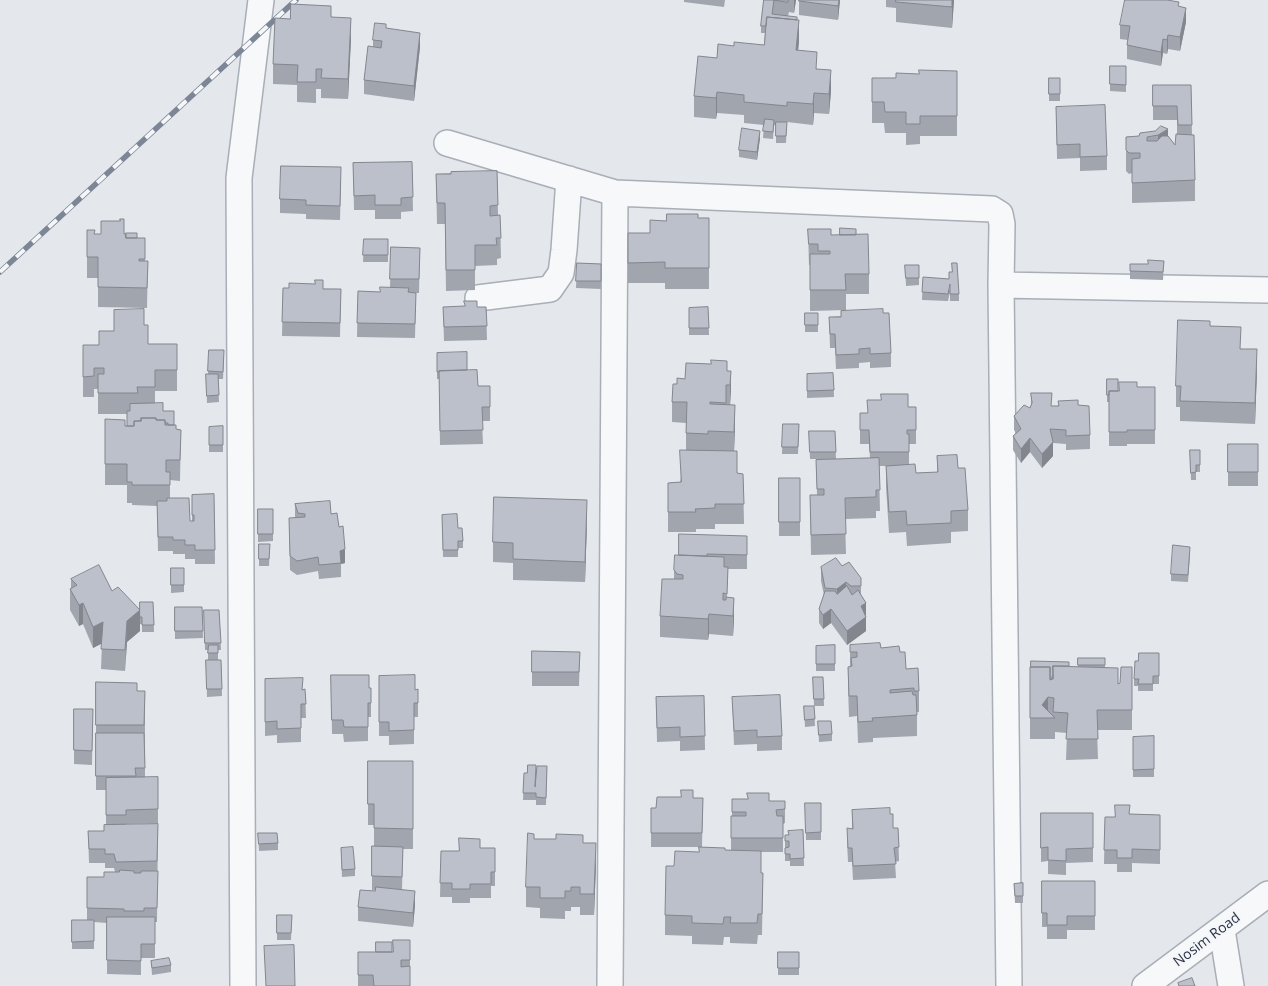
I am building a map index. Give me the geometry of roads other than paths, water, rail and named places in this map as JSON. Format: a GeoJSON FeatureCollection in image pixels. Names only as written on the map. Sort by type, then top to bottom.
{"type":"FeatureCollection","features":[{"type":"Feature","properties":{"kind":"street"},"geometry":{"type":"LineString","coordinates":[[243,986],[239,178],[261,0]]}},
{"type":"Feature","properties":{"kind":"street"},"geometry":{"type":"LineString","coordinates":[[447,143],[615,193],[992,210],[1000,214],[1002,224],[1000,285],[1009,986]]}},
{"type":"Feature","properties":{"kind":"street"},"geometry":{"type":"LineString","coordinates":[[478,298],[550,289],[561,273],[568,179]]}},
{"type":"Feature","properties":{"kind":"street"},"geometry":{"type":"LineString","coordinates":[[610,986],[615,193]]}},
{"type":"Feature","properties":{"kind":"street"},"geometry":{"type":"LineString","coordinates":[[1000,285],[1268,290]]}},
{"type":"Feature","properties":{"kind":"street","name":"Nosim Road"},"geometry":{"type":"LineString","coordinates":[[1145,986],[1268,894]]}},
{"type":"Feature","properties":{"kind":"street"},"geometry":{"type":"LineString","coordinates":[[1222,930],[1231,986]]}},
{"type":"Feature","properties":{"kind":"railway"},"geometry":{"type":"LineString","coordinates":[[0,272],[296,0]]}}]}
